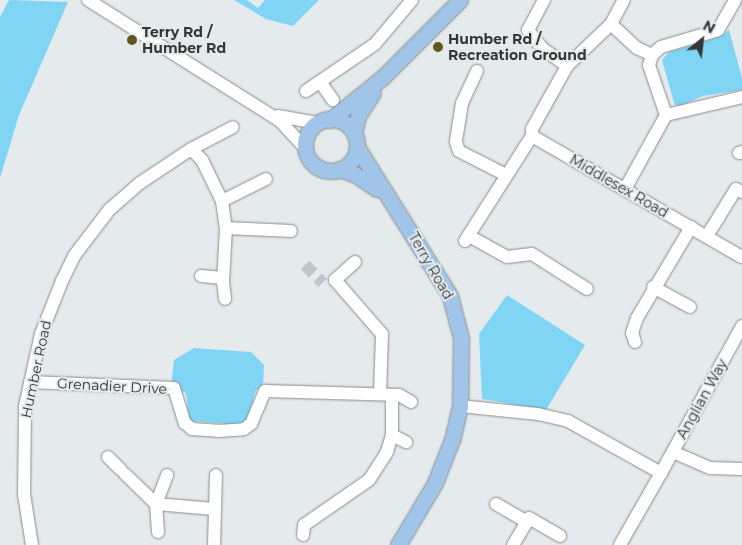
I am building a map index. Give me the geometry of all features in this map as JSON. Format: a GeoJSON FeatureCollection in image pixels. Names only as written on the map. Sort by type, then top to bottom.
{"type":"FeatureCollection","features":[{"type":"Feature","properties":{"kind":"main road"},"geometry":{"type":"LineString","coordinates":[[383,77],[358,116],[352,160],[340,169],[319,168],[311,162],[305,148],[309,132],[383,77],[460,0]]}},
{"type":"Feature","properties":{"kind":"main road"},"geometry":{"type":"LineString","coordinates":[[324,121],[345,124],[355,140]]}},
{"type":"Feature","properties":{"kind":"main road","name":"Terry Road"},"geometry":{"type":"LineString","coordinates":[[355,140],[386,197],[414,234],[450,296],[460,338],[460,406],[453,437],[440,472],[399,543]]}},
{"type":"Feature","properties":{"kind":"main road","name":"Terry Road"},"geometry":{"type":"LineString","coordinates":[[340,169],[363,178],[386,197]]}},
{"type":"Feature","properties":{"kind":"street"},"geometry":{"type":"LineString","coordinates":[[88,0],[264,110],[289,129],[305,148]]}},
{"type":"Feature","properties":{"kind":"street"},"geometry":{"type":"LineString","coordinates":[[306,91],[375,44],[412,0]]}},
{"type":"Feature","properties":{"kind":"street"},"geometry":{"type":"LineString","coordinates":[[544,0],[528,30],[542,48],[567,66]]}},
{"type":"Feature","properties":{"kind":"street"},"geometry":{"type":"LineString","coordinates":[[587,289],[532,254],[507,257],[467,238],[532,136],[532,128],[567,66],[610,24],[624,0]]}},
{"type":"Feature","properties":{"kind":"street"},"geometry":{"type":"LineString","coordinates":[[625,189],[666,115],[649,66],[652,55],[660,47],[718,30],[735,0]]}},
{"type":"Feature","properties":{"kind":"street"},"geometry":{"type":"LineString","coordinates":[[610,24],[637,48],[652,55]]}},
{"type":"Feature","properties":{"kind":"street"},"geometry":{"type":"LineString","coordinates":[[477,71],[462,103],[456,142],[460,151],[506,175]]}},
{"type":"Feature","properties":{"kind":"street"},"geometry":{"type":"LineString","coordinates":[[321,82],[332,100]]}},
{"type":"Feature","properties":{"kind":"street"},"geometry":{"type":"LineString","coordinates":[[666,115],[678,115],[742,97]]}},
{"type":"Feature","properties":{"kind":"street"},"geometry":{"type":"LineString","coordinates":[[264,110],[298,122],[324,121]]}},
{"type":"Feature","properties":{"kind":"street","name":"Humber Road"},"geometry":{"type":"LineString","coordinates":[[32,545],[25,502],[23,444],[30,382],[41,334],[74,256],[109,210],[140,183],[192,148],[233,128]]}},
{"type":"Feature","properties":{"kind":"street","name":"Middlesex Road"},"geometry":{"type":"LineString","coordinates":[[532,136],[742,257]]}},
{"type":"Feature","properties":{"kind":"street"},"geometry":{"type":"LineString","coordinates":[[192,148],[202,160],[222,201],[226,228],[223,278],[225,299]]}},
{"type":"Feature","properties":{"kind":"street"},"geometry":{"type":"LineString","coordinates":[[222,201],[266,179]]}},
{"type":"Feature","properties":{"kind":"street"},"geometry":{"type":"LineString","coordinates":[[707,236],[736,189],[742,192]]}},
{"type":"Feature","properties":{"kind":"street"},"geometry":{"type":"LineString","coordinates":[[635,342],[632,333],[637,318],[653,287],[691,227]]}},
{"type":"Feature","properties":{"kind":"street"},"geometry":{"type":"LineString","coordinates":[[226,228],[291,232]]}},
{"type":"Feature","properties":{"kind":"street"},"geometry":{"type":"LineString","coordinates":[[303,535],[304,525],[369,480],[387,452],[392,435],[386,395],[382,334],[330,282],[355,262]]}},
{"type":"Feature","properties":{"kind":"street"},"geometry":{"type":"LineString","coordinates":[[201,276],[223,278]]}},
{"type":"Feature","properties":{"kind":"street"},"geometry":{"type":"LineString","coordinates":[[653,287],[690,307]]}},
{"type":"Feature","properties":{"kind":"street","name":"Anglian Way"},"geometry":{"type":"LineString","coordinates":[[620,545],[742,326]]}},
{"type":"Feature","properties":{"kind":"street","name":"Grenadier Drive"},"geometry":{"type":"LineString","coordinates":[[30,382],[174,388],[185,423],[192,429],[218,431],[244,429],[251,424],[265,391],[386,395],[410,402]]}},
{"type":"Feature","properties":{"kind":"street"},"geometry":{"type":"LineString","coordinates":[[460,406],[538,414],[568,421],[661,473]]}},
{"type":"Feature","properties":{"kind":"street"},"geometry":{"type":"LineString","coordinates":[[392,435],[406,442]]}},
{"type":"Feature","properties":{"kind":"street"},"geometry":{"type":"LineString","coordinates":[[673,452],[710,468],[742,469]]}},
{"type":"Feature","properties":{"kind":"street"},"geometry":{"type":"LineString","coordinates":[[108,457],[156,504],[214,509]]}},
{"type":"Feature","properties":{"kind":"street"},"geometry":{"type":"LineString","coordinates":[[158,532],[156,504],[167,475]]}},
{"type":"Feature","properties":{"kind":"street"},"geometry":{"type":"LineString","coordinates":[[214,545],[216,475]]}},
{"type":"Feature","properties":{"kind":"street"},"geometry":{"type":"LineString","coordinates":[[496,504],[526,521]]}},
{"type":"Feature","properties":{"kind":"street"},"geometry":{"type":"LineString","coordinates":[[513,545],[529,518],[560,536]]}},
{"type":"Feature","properties":{"kind":"shaded area"},"geometry":{"type":"Polygon","coordinates":[[[9,0],[68,2],[19,115],[0,178],[0,17],[9,0]]]}},
{"type":"Feature","properties":{"kind":"shaded area"},"geometry":{"type":"Polygon","coordinates":[[[234,0],[247,0],[258,8],[265,0],[319,0],[293,26],[266,19],[234,0]]]}},
{"type":"Feature","properties":{"kind":"shaded area"},"geometry":{"type":"Polygon","coordinates":[[[729,30],[742,78],[742,90],[703,96],[678,107],[674,103],[662,60],[669,52],[719,37],[729,30]]]}},
{"type":"Feature","properties":{"kind":"shaded area"},"geometry":{"type":"Polygon","coordinates":[[[507,295],[585,345],[546,410],[482,399],[479,334],[507,295]]]}},
{"type":"Feature","properties":{"kind":"shaded area"},"geometry":{"type":"Polygon","coordinates":[[[194,348],[251,352],[264,365],[263,388],[256,390],[248,418],[241,425],[192,421],[189,418],[186,393],[171,386],[174,360],[194,348]]]}},
{"type":"Feature","properties":{"kind":"tunnel"},"geometry":{"type":"LineString","coordinates":[[305,265],[323,283]]}},
{"type":"Feature","properties":{"kind":"place","name":"Terry Rd / Humber Rd"},"geometry":{"type":"Point","coordinates":[132,40]}},
{"type":"Feature","properties":{"kind":"place","name":"Humber Rd / Recreation Ground"},"geometry":{"type":"Point","coordinates":[438,47]}}]}
